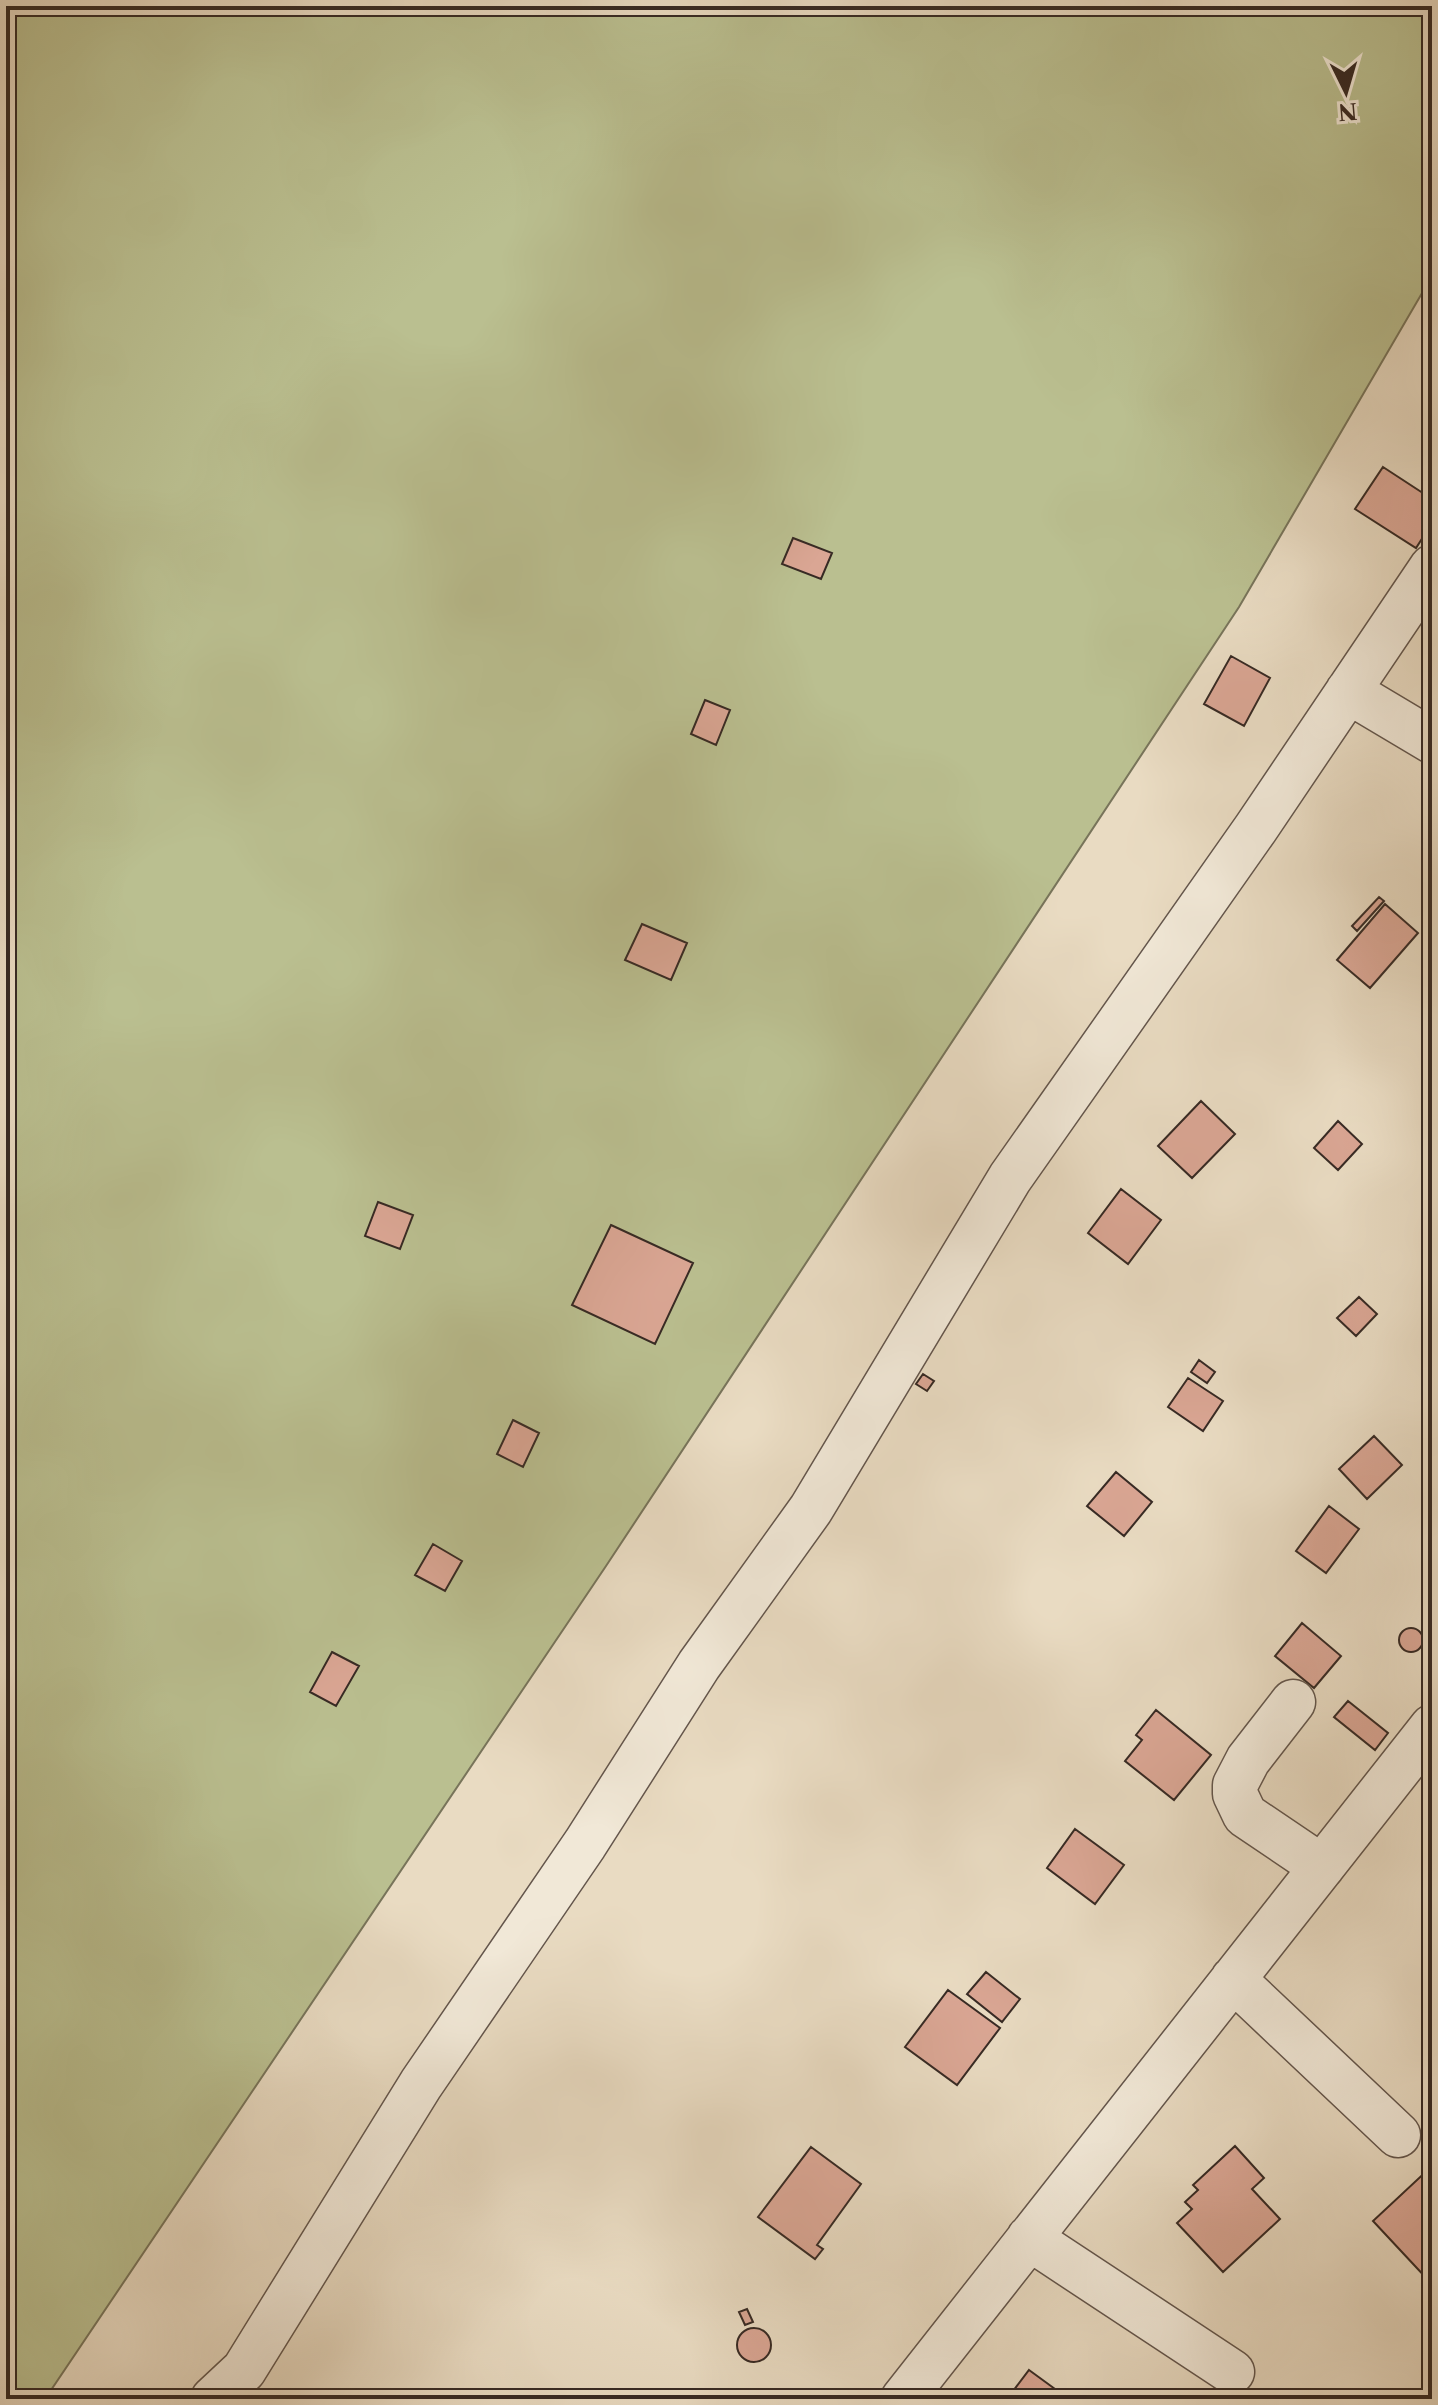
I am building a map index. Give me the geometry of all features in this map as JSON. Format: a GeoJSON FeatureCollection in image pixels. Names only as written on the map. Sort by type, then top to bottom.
{"type":"FeatureCollection","features":[{"type":"Feature","properties":{"kind":"street"},"geometry":{"type":"LineString","coordinates":[[213,2399],[244,2370],[421,2084],[585,1844],[699,1665],[811,1509],[1010,1178],[1256,828],[1432,567]]}},
{"type":"Feature","properties":{"kind":"street"},"geometry":{"type":"LineString","coordinates":[[1348,691],[1432,741]]}},
{"type":"Feature","properties":{"kind":"street"},"geometry":{"type":"LineString","coordinates":[[1293,1702],[1248,1760],[1235,1785],[1235,1794],[1245,1815],[1322,1867]]}},
{"type":"Feature","properties":{"kind":"street"},"geometry":{"type":"LineString","coordinates":[[903,2399],[1322,1867],[1424,1755]]}},
{"type":"Feature","properties":{"kind":"street"},"geometry":{"type":"LineString","coordinates":[[1233,1979],[1398,2135]]}},
{"type":"Feature","properties":{"kind":"street"},"geometry":{"type":"LineString","coordinates":[[1029,2238],[1232,2372]]}},
{"type":"Feature","properties":{"kind":"green space"},"geometry":{"type":"Polygon","coordinates":[[[6,6],[1432,6],[1432,276],[1239,607],[606,1566],[45,2399],[6,2399],[6,6]]]}},
{"type":"Feature","properties":{"kind":"building"},"geometry":{"type":"Polygon","coordinates":[[[1383,467],[1432,499],[1432,523],[1416,548],[1355,509],[1383,467]]]}},
{"type":"Feature","properties":{"kind":"building"},"geometry":{"type":"Polygon","coordinates":[[[793,538],[832,553],[821,579],[782,564],[793,538]]]}},
{"type":"Feature","properties":{"kind":"building"},"geometry":{"type":"Polygon","coordinates":[[[1231,656],[1270,678],[1244,726],[1204,704],[1231,656]]]}},
{"type":"Feature","properties":{"kind":"building"},"geometry":{"type":"Polygon","coordinates":[[[705,700],[730,710],[716,745],[691,734],[705,700]]]}},
{"type":"Feature","properties":{"kind":"building"},"geometry":{"type":"Polygon","coordinates":[[[1379,897],[1384,901],[1357,931],[1352,926],[1379,897]]]}},
{"type":"Feature","properties":{"kind":"building"},"geometry":{"type":"Polygon","coordinates":[[[1385,904],[1418,933],[1370,988],[1337,960],[1385,904]]]}},
{"type":"Feature","properties":{"kind":"building"},"geometry":{"type":"Polygon","coordinates":[[[642,924],[687,943],[671,980],[625,960],[642,924]]]}},
{"type":"Feature","properties":{"kind":"building"},"geometry":{"type":"Polygon","coordinates":[[[1201,1101],[1235,1134],[1192,1178],[1158,1146],[1201,1101]]]}},
{"type":"Feature","properties":{"kind":"building"},"geometry":{"type":"Polygon","coordinates":[[[1338,1121],[1362,1144],[1338,1170],[1314,1148],[1338,1121]]]}},
{"type":"Feature","properties":{"kind":"building"},"geometry":{"type":"Polygon","coordinates":[[[1121,1189],[1161,1220],[1128,1264],[1088,1233],[1121,1189]]]}},
{"type":"Feature","properties":{"kind":"building"},"geometry":{"type":"Polygon","coordinates":[[[378,1202],[413,1215],[400,1249],[365,1236],[378,1202]]]}},
{"type":"Feature","properties":{"kind":"building"},"geometry":{"type":"Polygon","coordinates":[[[611,1225],[693,1263],[655,1344],[572,1305],[611,1225]]]}},
{"type":"Feature","properties":{"kind":"building"},"geometry":{"type":"Polygon","coordinates":[[[1359,1297],[1377,1314],[1356,1336],[1337,1318],[1359,1297]]]}},
{"type":"Feature","properties":{"kind":"building"},"geometry":{"type":"Polygon","coordinates":[[[1199,1360],[1215,1372],[1207,1383],[1191,1372],[1199,1360]]]}},
{"type":"Feature","properties":{"kind":"building"},"geometry":{"type":"Polygon","coordinates":[[[923,1374],[934,1381],[927,1391],[916,1384],[923,1374]]]}},
{"type":"Feature","properties":{"kind":"building"},"geometry":{"type":"Polygon","coordinates":[[[1188,1378],[1223,1401],[1203,1431],[1168,1407],[1188,1378]]]}},
{"type":"Feature","properties":{"kind":"building"},"geometry":{"type":"Polygon","coordinates":[[[513,1420],[539,1433],[523,1467],[497,1454],[513,1420]]]}},
{"type":"Feature","properties":{"kind":"building"},"geometry":{"type":"Polygon","coordinates":[[[1374,1436],[1402,1465],[1367,1499],[1339,1469],[1374,1436]]]}},
{"type":"Feature","properties":{"kind":"building"},"geometry":{"type":"Polygon","coordinates":[[[1116,1472],[1152,1502],[1124,1536],[1087,1506],[1116,1472]]]}},
{"type":"Feature","properties":{"kind":"building"},"geometry":{"type":"Polygon","coordinates":[[[1329,1506],[1359,1529],[1326,1573],[1296,1551],[1329,1506]]]}},
{"type":"Feature","properties":{"kind":"building"},"geometry":{"type":"Polygon","coordinates":[[[433,1544],[462,1561],[445,1591],[415,1575],[433,1544]]]}},
{"type":"Feature","properties":{"kind":"building"},"geometry":{"type":"Polygon","coordinates":[[[1302,1623],[1341,1656],[1314,1688],[1275,1656],[1302,1623]]]}},
{"type":"Feature","properties":{"kind":"building"},"geometry":{"type":"Polygon","coordinates":[[[1411,1628],[1419,1632],[1423,1640],[1419,1648],[1411,1652],[1403,1648],[1399,1640],[1403,1632],[1411,1628]]]}},
{"type":"Feature","properties":{"kind":"building"},"geometry":{"type":"Polygon","coordinates":[[[332,1652],[359,1666],[336,1706],[310,1692],[332,1652]]]}},
{"type":"Feature","properties":{"kind":"building"},"geometry":{"type":"Polygon","coordinates":[[[1348,1701],[1388,1733],[1375,1750],[1334,1717],[1348,1701]]]}},
{"type":"Feature","properties":{"kind":"building"},"geometry":{"type":"Polygon","coordinates":[[[1156,1710],[1211,1755],[1174,1800],[1125,1761],[1142,1740],[1136,1735],[1156,1710]]]}},
{"type":"Feature","properties":{"kind":"building"},"geometry":{"type":"Polygon","coordinates":[[[1075,1829],[1124,1865],[1095,1904],[1047,1868],[1075,1829]]]}},
{"type":"Feature","properties":{"kind":"building"},"geometry":{"type":"Polygon","coordinates":[[[986,1972],[1020,1999],[1002,2022],[967,1994],[986,1972]]]}},
{"type":"Feature","properties":{"kind":"building"},"geometry":{"type":"Polygon","coordinates":[[[948,1990],[1000,2028],[957,2085],[905,2047],[948,1990]]]}},
{"type":"Feature","properties":{"kind":"building"},"geometry":{"type":"Polygon","coordinates":[[[1235,2146],[1264,2178],[1252,2189],[1280,2219],[1223,2272],[1177,2223],[1192,2209],[1185,2202],[1198,2190],[1193,2185],[1235,2146]]]}},
{"type":"Feature","properties":{"kind":"building"},"geometry":{"type":"Polygon","coordinates":[[[811,2147],[861,2184],[817,2245],[823,2249],[815,2259],[758,2217],[811,2147]]]}},
{"type":"Feature","properties":{"kind":"building"},"geometry":{"type":"Polygon","coordinates":[[[1432,2166],[1432,2278],[1429,2281],[1373,2221],[1432,2166]]]}},
{"type":"Feature","properties":{"kind":"building"},"geometry":{"type":"Polygon","coordinates":[[[747,2309],[753,2322],[745,2325],[739,2312],[747,2309]]]}},
{"type":"Feature","properties":{"kind":"building"},"geometry":{"type":"Polygon","coordinates":[[[754,2328],[766,2333],[771,2345],[766,2357],[754,2362],[742,2357],[737,2345],[742,2333],[754,2328]]]}},
{"type":"Feature","properties":{"kind":"building"},"geometry":{"type":"Polygon","coordinates":[[[1029,2370],[1066,2397],[1065,2399],[1007,2399],[1029,2370]]]}},
{"type":"Feature","properties":{"kind":"building"},"geometry":{"type":"Polygon","coordinates":[[[1232,2372],[1258,2399],[1203,2399],[1232,2372]]]}}]}
